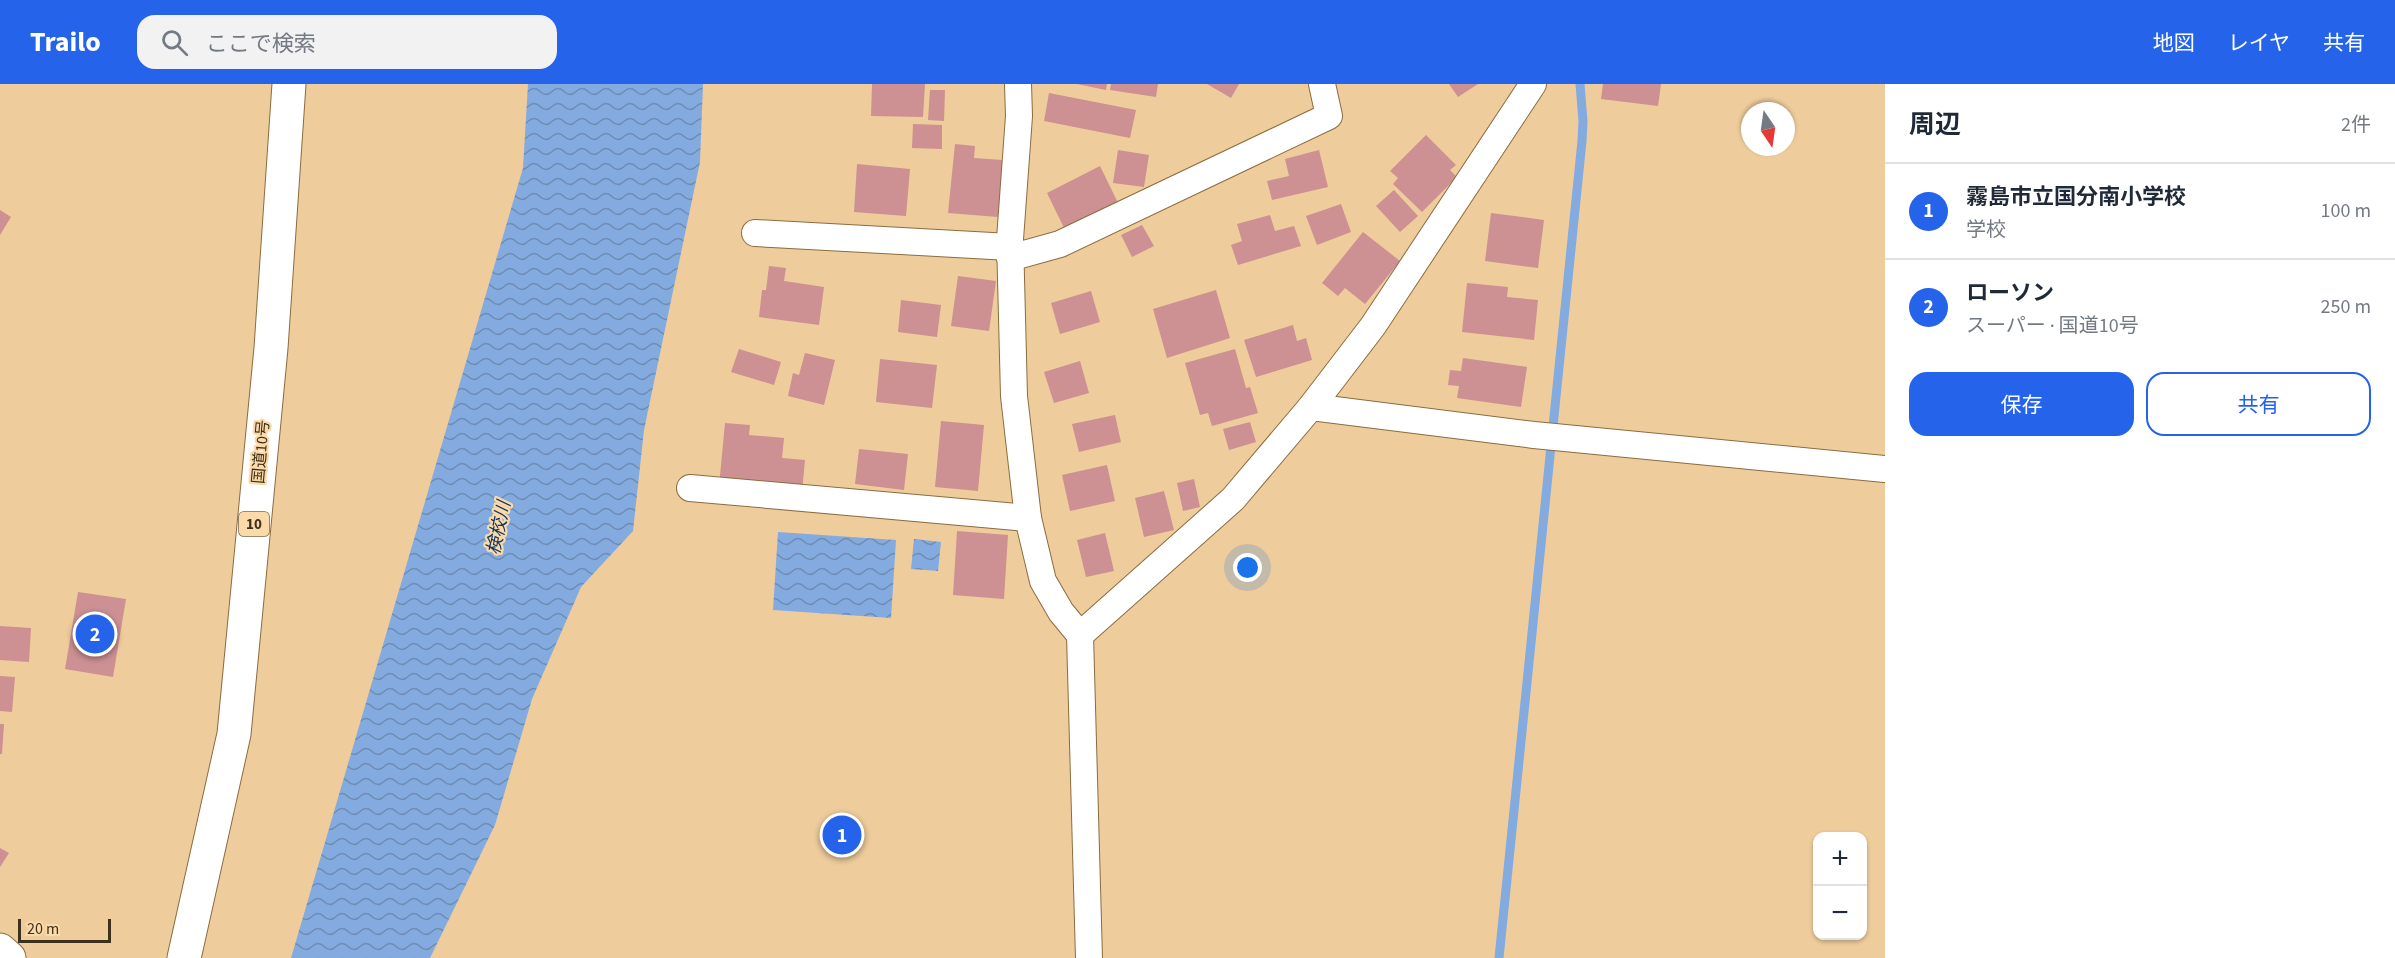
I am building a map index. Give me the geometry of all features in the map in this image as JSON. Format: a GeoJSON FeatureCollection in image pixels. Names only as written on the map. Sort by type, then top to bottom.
{"type":"FeatureCollection","features":[{"type":"Feature","properties":{"kind":"main road","name":"国道10号"},"geometry":{"type":"LineString","coordinates":[[184,958],[234,734],[271,348],[289,84]]}},
{"type":"Feature","properties":{"kind":"main road"},"geometry":{"type":"LineString","coordinates":[[0,950],[9,958]]}},
{"type":"Feature","properties":{"kind":"street"},"geometry":{"type":"LineString","coordinates":[[1018,84],[1019,116],[1010,252],[1014,396],[1028,518],[1042,581],[1049,595],[1080,635],[1089,958]]}},
{"type":"Feature","properties":{"kind":"street"},"geometry":{"type":"LineString","coordinates":[[755,233],[1010,252],[1060,244],[1329,116],[1322,84]]}},
{"type":"Feature","properties":{"kind":"street"},"geometry":{"type":"LineString","coordinates":[[1080,635],[1233,499],[1311,407],[1373,326],[1533,84]]}},
{"type":"Feature","properties":{"kind":"street"},"geometry":{"type":"LineString","coordinates":[[1311,407],[1534,435],[1885,470]]}},
{"type":"Feature","properties":{"kind":"street"},"geometry":{"type":"LineString","coordinates":[[690,488],[1028,518]]}},
{"type":"Feature","properties":{"kind":"water","name":"検校川"},"geometry":{"type":"Polygon","coordinates":[[[528,84],[703,84],[700,162],[644,430],[633,531],[581,587],[532,699],[495,825],[430,958],[291,958],[523,168],[528,84]]]}},
{"type":"Feature","properties":{"kind":"water"},"geometry":{"type":"Polygon","coordinates":[[[778,532],[896,540],[891,618],[773,610],[778,532]]]}},
{"type":"Feature","properties":{"kind":"water"},"geometry":{"type":"Polygon","coordinates":[[[914,539],[941,542],[938,571],[911,569],[914,539]]]}},
{"type":"Feature","properties":{"kind":"building"},"geometry":{"type":"Polygon","coordinates":[[[872,84],[925,84],[923,117],[871,116],[872,84]]]}},
{"type":"Feature","properties":{"kind":"building"},"geometry":{"type":"Polygon","coordinates":[[[1077,84],[1107,84],[1106,90],[1077,84]]]}},
{"type":"Feature","properties":{"kind":"building"},"geometry":{"type":"Polygon","coordinates":[[[1111,84],[1158,84],[1156,97],[1110,90],[1111,84]]]}},
{"type":"Feature","properties":{"kind":"building"},"geometry":{"type":"Polygon","coordinates":[[[1207,84],[1239,84],[1231,98],[1207,84]]]}},
{"type":"Feature","properties":{"kind":"building"},"geometry":{"type":"Polygon","coordinates":[[[1449,84],[1478,84],[1458,97],[1449,84]]]}},
{"type":"Feature","properties":{"kind":"building"},"geometry":{"type":"Polygon","coordinates":[[[1603,84],[1661,84],[1658,106],[1601,99],[1603,84]]]}},
{"type":"Feature","properties":{"kind":"building"},"geometry":{"type":"Polygon","coordinates":[[[930,90],[945,90],[944,121],[928,120],[930,90]]]}},
{"type":"Feature","properties":{"kind":"building"},"geometry":{"type":"Polygon","coordinates":[[[1049,93],[1136,110],[1130,138],[1044,121],[1049,93]]]}},
{"type":"Feature","properties":{"kind":"building"},"geometry":{"type":"Polygon","coordinates":[[[913,124],[942,125],[942,149],[912,148],[913,124]]]}},
{"type":"Feature","properties":{"kind":"building"},"geometry":{"type":"Polygon","coordinates":[[[1426,135],[1456,165],[1450,170],[1457,177],[1422,212],[1393,184],[1398,178],[1390,171],[1426,135]]]}},
{"type":"Feature","properties":{"kind":"building"},"geometry":{"type":"Polygon","coordinates":[[[955,144],[975,146],[974,158],[1003,160],[998,217],[948,213],[955,144]]]}},
{"type":"Feature","properties":{"kind":"building"},"geometry":{"type":"Polygon","coordinates":[[[1118,150],[1149,155],[1144,187],[1113,183],[1118,150]]]}},
{"type":"Feature","properties":{"kind":"building"},"geometry":{"type":"Polygon","coordinates":[[[1319,150],[1328,187],[1272,200],[1267,181],[1289,176],[1285,159],[1319,150]]]}},
{"type":"Feature","properties":{"kind":"building"},"geometry":{"type":"Polygon","coordinates":[[[857,164],[910,169],[906,216],[854,212],[857,164]]]}},
{"type":"Feature","properties":{"kind":"building"},"geometry":{"type":"Polygon","coordinates":[[[1100,166],[1120,207],[1067,234],[1047,193],[1100,166]]]}},
{"type":"Feature","properties":{"kind":"building"},"geometry":{"type":"Polygon","coordinates":[[[1394,190],[1418,216],[1400,232],[1376,206],[1394,190]]]}},
{"type":"Feature","properties":{"kind":"building"},"geometry":{"type":"Polygon","coordinates":[[[1341,204],[1351,232],[1317,245],[1306,216],[1341,204]]]}},
{"type":"Feature","properties":{"kind":"building"},"geometry":{"type":"Polygon","coordinates":[[[0,210],[11,217],[0,235],[0,210]]]}},
{"type":"Feature","properties":{"kind":"building"},"geometry":{"type":"Polygon","coordinates":[[[1491,213],[1544,220],[1538,268],[1485,261],[1491,213]]]}},
{"type":"Feature","properties":{"kind":"building"},"geometry":{"type":"Polygon","coordinates":[[[1270,215],[1275,231],[1294,226],[1301,246],[1238,265],[1231,245],[1242,241],[1237,224],[1270,215]]]}},
{"type":"Feature","properties":{"kind":"building"},"geometry":{"type":"Polygon","coordinates":[[[1142,225],[1154,246],[1132,257],[1121,235],[1142,225]]]}},
{"type":"Feature","properties":{"kind":"building"},"geometry":{"type":"Polygon","coordinates":[[[1363,232],[1400,261],[1365,304],[1345,288],[1338,296],[1322,283],[1363,232]]]}},
{"type":"Feature","properties":{"kind":"building"},"geometry":{"type":"Polygon","coordinates":[[[769,266],[786,268],[784,281],[824,287],[819,325],[759,317],[762,290],[766,290],[769,266]]]}},
{"type":"Feature","properties":{"kind":"building"},"geometry":{"type":"Polygon","coordinates":[[[958,276],[996,281],[989,331],[951,326],[958,276]]]}},
{"type":"Feature","properties":{"kind":"building"},"geometry":{"type":"Polygon","coordinates":[[[1467,283],[1508,287],[1507,297],[1538,300],[1534,340],[1462,332],[1467,283]]]}},
{"type":"Feature","properties":{"kind":"building"},"geometry":{"type":"Polygon","coordinates":[[[1216,290],[1230,338],[1167,358],[1153,309],[1216,290]]]}},
{"type":"Feature","properties":{"kind":"building"},"geometry":{"type":"Polygon","coordinates":[[[1091,291],[1100,322],[1060,334],[1051,303],[1091,291]]]}},
{"type":"Feature","properties":{"kind":"building"},"geometry":{"type":"Polygon","coordinates":[[[901,300],[941,305],[937,337],[898,332],[901,300]]]}},
{"type":"Feature","properties":{"kind":"building"},"geometry":{"type":"Polygon","coordinates":[[[1293,325],[1297,341],[1306,338],[1312,360],[1256,377],[1244,340],[1293,325]]]}},
{"type":"Feature","properties":{"kind":"building"},"geometry":{"type":"Polygon","coordinates":[[[739,349],[781,362],[774,385],[731,372],[739,349]]]}},
{"type":"Feature","properties":{"kind":"building"},"geometry":{"type":"Polygon","coordinates":[[[1235,349],[1246,388],[1250,387],[1258,413],[1212,426],[1208,413],[1200,415],[1185,363],[1235,349]]]}},
{"type":"Feature","properties":{"kind":"building"},"geometry":{"type":"Polygon","coordinates":[[[805,353],[835,360],[824,405],[788,396],[793,373],[799,375],[805,353]]]}},
{"type":"Feature","properties":{"kind":"building"},"geometry":{"type":"Polygon","coordinates":[[[1463,358],[1527,367],[1521,407],[1457,398],[1459,386],[1448,385],[1450,370],[1461,371],[1463,358]]]}},
{"type":"Feature","properties":{"kind":"building"},"geometry":{"type":"Polygon","coordinates":[[[880,359],[937,365],[932,408],[876,402],[880,359]]]}},
{"type":"Feature","properties":{"kind":"building"},"geometry":{"type":"Polygon","coordinates":[[[1080,361],[1089,393],[1054,403],[1044,372],[1080,361]]]}},
{"type":"Feature","properties":{"kind":"building"},"geometry":{"type":"Polygon","coordinates":[[[1115,415],[1121,442],[1079,452],[1072,424],[1115,415]]]}},
{"type":"Feature","properties":{"kind":"building"},"geometry":{"type":"Polygon","coordinates":[[[941,421],[984,425],[978,491],[935,487],[941,421]]]}},
{"type":"Feature","properties":{"kind":"building"},"geometry":{"type":"Polygon","coordinates":[[[1250,422],[1256,442],[1229,450],[1223,429],[1250,422]]]}},
{"type":"Feature","properties":{"kind":"building"},"geometry":{"type":"Polygon","coordinates":[[[725,423],[750,425],[749,435],[784,438],[782,458],[805,460],[802,493],[719,486],[725,423]]]}},
{"type":"Feature","properties":{"kind":"building"},"geometry":{"type":"Polygon","coordinates":[[[859,449],[908,454],[904,490],[855,484],[859,449]]]}},
{"type":"Feature","properties":{"kind":"building"},"geometry":{"type":"Polygon","coordinates":[[[1107,465],[1115,501],[1070,511],[1062,475],[1107,465]]]}},
{"type":"Feature","properties":{"kind":"building"},"geometry":{"type":"Polygon","coordinates":[[[1194,479],[1200,507],[1183,511],[1177,483],[1194,479]]]}},
{"type":"Feature","properties":{"kind":"building"},"geometry":{"type":"Polygon","coordinates":[[[1164,491],[1174,530],[1144,537],[1135,498],[1164,491]]]}},
{"type":"Feature","properties":{"kind":"building"},"geometry":{"type":"Polygon","coordinates":[[[957,531],[1008,535],[1004,599],[953,595],[957,531]]]}},
{"type":"Feature","properties":{"kind":"building"},"geometry":{"type":"Polygon","coordinates":[[[1105,533],[1114,571],[1086,577],[1077,540],[1105,533]]]}},
{"type":"Feature","properties":{"kind":"building"},"geometry":{"type":"Polygon","coordinates":[[[78,592],[126,599],[113,677],[65,669],[78,592]]]}},
{"type":"Feature","properties":{"kind":"building"},"geometry":{"type":"Polygon","coordinates":[[[0,626],[31,628],[29,662],[0,660],[0,626]]]}},
{"type":"Feature","properties":{"kind":"building"},"geometry":{"type":"Polygon","coordinates":[[[0,676],[15,677],[12,712],[0,711],[0,676]]]}},
{"type":"Feature","properties":{"kind":"building"},"geometry":{"type":"Polygon","coordinates":[[[0,724],[4,724],[2,754],[0,754],[0,724]]]}},
{"type":"Feature","properties":{"kind":"building"},"geometry":{"type":"Polygon","coordinates":[[[0,848],[9,853],[0,867],[0,848]]]}},
{"type":"Feature","properties":{"kind":"waterway"},"geometry":{"type":"LineString","coordinates":[[1499,958],[1582,141],[1580,84]]}},
{"type":"Feature","properties":{"kind":"place","name":"ローソン"},"geometry":{"type":"Point","coordinates":[95,634]}},
{"type":"Feature","properties":{"kind":"place","name":"霧島市立国分南小学校"},"geometry":{"type":"Point","coordinates":[842,835]}}]}
